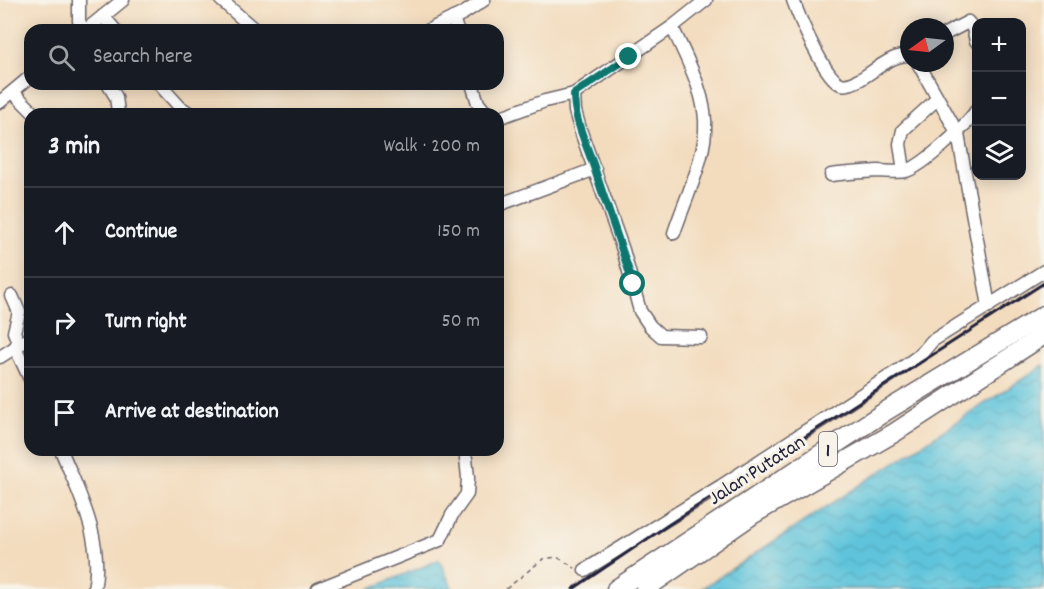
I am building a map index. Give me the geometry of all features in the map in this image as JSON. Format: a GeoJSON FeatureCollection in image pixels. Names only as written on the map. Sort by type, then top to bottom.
{"type":"FeatureCollection","features":[{"type":"Feature","properties":{"kind":"highway","name":"Jalan Putatan"},"geometry":{"type":"LineString","coordinates":[[616,589],[886,411],[1044,315]]}},
{"type":"Feature","properties":{"kind":"highway","name":"Jalan Putatan"},"geometry":{"type":"LineString","coordinates":[[645,589],[752,515],[894,433],[1044,335]]}},
{"type":"Feature","properties":{"kind":"highway"},"geometry":{"type":"LineString","coordinates":[[714,524],[718,527],[723,526],[752,515]]}},
{"type":"Feature","properties":{"kind":"street"},"geometry":{"type":"LineString","coordinates":[[80,0],[82,24]]}},
{"type":"Feature","properties":{"kind":"street"},"geometry":{"type":"LineString","coordinates":[[93,24],[123,0]]}},
{"type":"Feature","properties":{"kind":"street"},"geometry":{"type":"LineString","coordinates":[[221,0],[248,24]]}},
{"type":"Feature","properties":{"kind":"street"},"geometry":{"type":"LineString","coordinates":[[455,24],[484,0]]}},
{"type":"Feature","properties":{"kind":"street"},"geometry":{"type":"LineString","coordinates":[[504,116],[574,94],[672,27],[706,0]]}},
{"type":"Feature","properties":{"kind":"street"},"geometry":{"type":"LineString","coordinates":[[793,0],[822,61],[833,80],[840,84],[846,85],[859,80],[900,56]]}},
{"type":"Feature","properties":{"kind":"street"},"geometry":{"type":"LineString","coordinates":[[103,16],[110,24]]}},
{"type":"Feature","properties":{"kind":"street"},"geometry":{"type":"LineString","coordinates":[[954,29],[968,22],[972,27]]}},
{"type":"Feature","properties":{"kind":"street"},"geometry":{"type":"LineString","coordinates":[[672,27],[689,62],[705,120],[705,133],[699,160],[674,233]]}},
{"type":"Feature","properties":{"kind":"street"},"geometry":{"type":"LineString","coordinates":[[923,72],[958,134],[989,306]]}},
{"type":"Feature","properties":{"kind":"street"},"geometry":{"type":"LineString","coordinates":[[0,102],[24,82]]}},
{"type":"Feature","properties":{"kind":"street"},"geometry":{"type":"LineString","coordinates":[[112,90],[116,97],[117,108]]}},
{"type":"Feature","properties":{"kind":"street"},"geometry":{"type":"LineString","coordinates":[[164,90],[182,108]]}},
{"type":"Feature","properties":{"kind":"street"},"geometry":{"type":"LineString","coordinates":[[474,90],[482,108]]}},
{"type":"Feature","properties":{"kind":"street"},"geometry":{"type":"LineString","coordinates":[[13,92],[29,108]]}},
{"type":"Feature","properties":{"kind":"street"},"geometry":{"type":"LineString","coordinates":[[574,94],[575,111],[581,132],[623,250],[637,303],[644,318],[661,336],[700,337]]}},
{"type":"Feature","properties":{"kind":"street"},"geometry":{"type":"LineString","coordinates":[[904,171],[900,144],[901,134],[937,99]]}},
{"type":"Feature","properties":{"kind":"street"},"geometry":{"type":"LineString","coordinates":[[831,175],[904,171],[918,166],[938,147],[958,134],[972,116]]}},
{"type":"Feature","properties":{"kind":"street"},"geometry":{"type":"LineString","coordinates":[[504,203],[595,169]]}},
{"type":"Feature","properties":{"kind":"street"},"geometry":{"type":"LineString","coordinates":[[585,570],[721,486],[898,370],[921,354],[932,341],[1044,271]]}},
{"type":"Feature","properties":{"kind":"street"},"geometry":{"type":"LineString","coordinates":[[0,357],[22,343],[14,332],[19,312],[12,296]]}},
{"type":"Feature","properties":{"kind":"street"},"geometry":{"type":"LineString","coordinates":[[63,456],[92,532],[97,567],[94,589]]}},
{"type":"Feature","properties":{"kind":"street"},"geometry":{"type":"LineString","coordinates":[[318,589],[440,540],[452,515],[467,494],[466,458]]}},
{"type":"Feature","properties":{"kind":"path"},"geometry":{"type":"LineString","coordinates":[[506,589],[543,559],[557,557],[572,568],[585,570]]}},
{"type":"Feature","properties":{"kind":"water"},"geometry":{"type":"Polygon","coordinates":[[[1044,365],[1044,589],[701,589],[1044,365]]]}},
{"type":"Feature","properties":{"kind":"water"},"geometry":{"type":"Polygon","coordinates":[[[439,560],[453,589],[369,589],[439,560]]]}},
{"type":"Feature","properties":{"kind":"railway"},"geometry":{"type":"LineString","coordinates":[[573,589],[668,525],[1044,283]]}},
{"type":"Feature","properties":{"kind":"route"},"geometry":{"type":"LineString","coordinates":[[629,57],[574,94],[574,102],[581,132],[633,284]]}}]}
